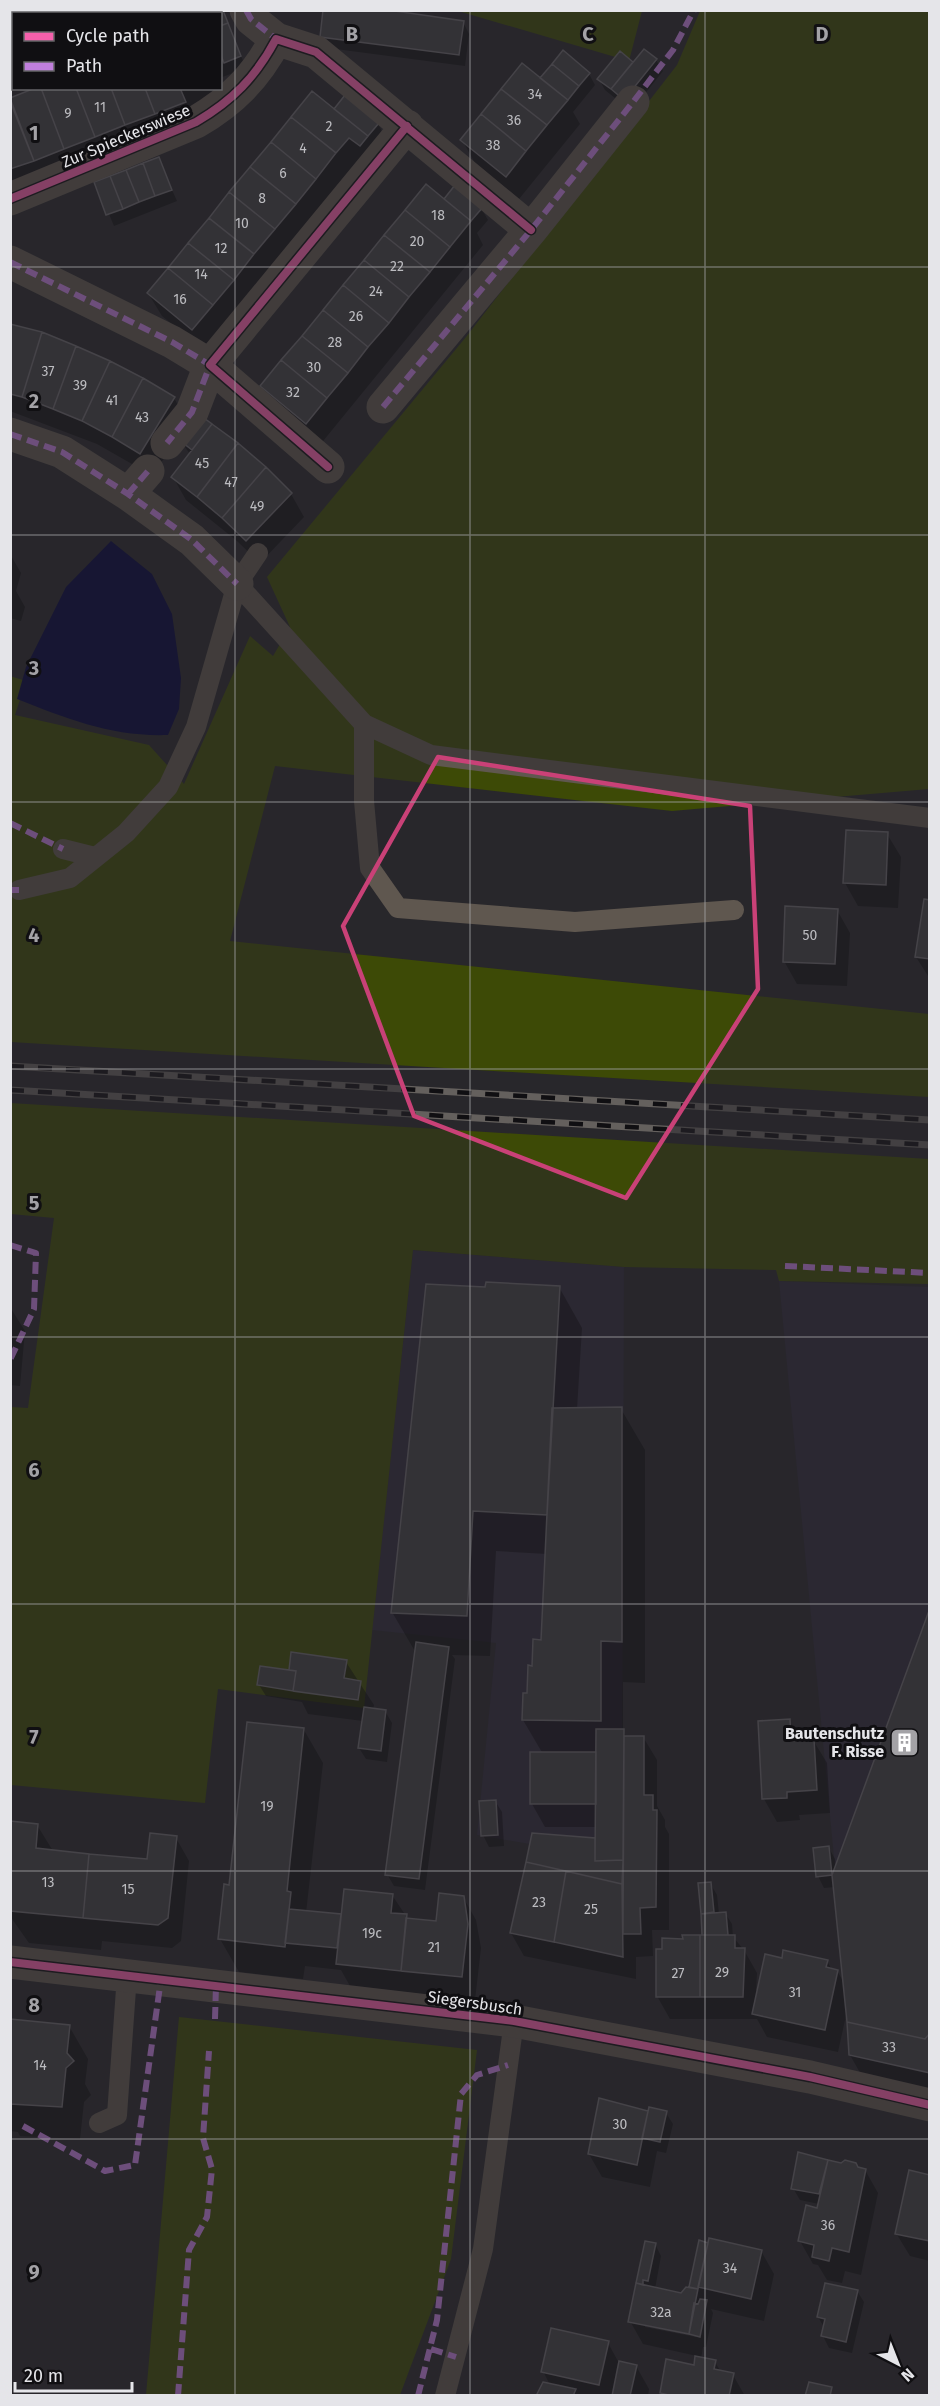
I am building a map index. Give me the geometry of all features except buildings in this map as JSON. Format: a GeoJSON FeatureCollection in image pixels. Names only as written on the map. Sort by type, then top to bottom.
{"type":"FeatureCollection","features":[{"type":"Feature","properties":{"kind":"street"},"geometry":{"type":"LineString","coordinates":[[246,10],[251,19],[276,39],[316,52],[531,230]]}},
{"type":"Feature","properties":{"kind":"street","name":"Zur Spieckerswiese"},"geometry":{"type":"LineString","coordinates":[[10,199],[196,122],[222,107],[246,84],[266,58],[276,39]]}},
{"type":"Feature","properties":{"kind":"street"},"geometry":{"type":"LineString","coordinates":[[383,407],[531,230],[633,102]]}},
{"type":"Feature","properties":{"kind":"street"},"geometry":{"type":"LineString","coordinates":[[167,443],[192,412],[210,365],[407,126]]}},
{"type":"Feature","properties":{"kind":"street"},"geometry":{"type":"LineString","coordinates":[[10,262],[172,342],[210,365],[328,467]]}},
{"type":"Feature","properties":{"kind":"street"},"geometry":{"type":"LineString","coordinates":[[10,434],[138,482],[237,584]]}},
{"type":"Feature","properties":{"kind":"street","name":"Siegersbusch"},"geometry":{"type":"LineString","coordinates":[[10,1962],[514,2021],[810,2077],[930,2105]]}},
{"type":"Feature","properties":{"kind":"lane"},"geometry":{"type":"LineString","coordinates":[[19,890],[70,878],[126,833],[168,787],[196,727],[237,584],[258,553]]}},
{"type":"Feature","properties":{"kind":"lane"},"geometry":{"type":"LineString","coordinates":[[237,584],[364,724],[431,755],[930,818]]}},
{"type":"Feature","properties":{"kind":"lane"},"geometry":{"type":"LineString","coordinates":[[364,724],[364,801],[370,868],[398,908],[575,922],[734,910]]}},
{"type":"Feature","properties":{"kind":"lane"},"geometry":{"type":"LineString","coordinates":[[63,849],[95,857]]}},
{"type":"Feature","properties":{"kind":"lane"},"geometry":{"type":"LineString","coordinates":[[99,2123],[117,2115],[127,1975]]}},
{"type":"Feature","properties":{"kind":"lane","name":"Siegersbusch"},"geometry":{"type":"LineString","coordinates":[[445,2396],[483,2249],[514,2021]]}},
{"type":"Feature","properties":{"kind":"highlighted area"},"geometry":{"type":"Polygon","coordinates":[[[438,757],[750,806],[758,989],[626,1198],[414,1116],[343,926],[438,757]]]}},
{"type":"Feature","properties":{"kind":"shaded area"},"geometry":{"type":"Polygon","coordinates":[[[111,541],[152,574],[172,614],[181,678],[179,709],[168,735],[109,730],[72,720],[17,699],[26,667],[66,587],[111,541]]]}},
{"type":"Feature","properties":{"kind":"shaded area"},"geometry":{"type":"Polygon","coordinates":[[[413,1250],[624,1267],[622,1860],[477,1835],[496,1643],[372,1630],[413,1250]]]}},
{"type":"Feature","properties":{"kind":"shaded area"},"geometry":{"type":"Polygon","coordinates":[[[779,1281],[929,1287],[929,2072],[853,2057],[779,1281]]]}},
{"type":"Feature","properties":{"kind":"green space"},"geometry":{"type":"Polygon","coordinates":[[[458,11],[642,11],[629,61],[458,11]]]}},
{"type":"Feature","properties":{"kind":"green space"},"geometry":{"type":"Polygon","coordinates":[[[700,11],[929,11],[929,789],[672,811],[275,766],[230,941],[929,1014],[929,1097],[11,1042],[10,676],[26,681],[15,715],[149,745],[184,784],[250,636],[273,656],[290,627],[267,577],[466,337],[677,65],[700,11]]]}},
{"type":"Feature","properties":{"kind":"green space"},"geometry":{"type":"Polygon","coordinates":[[[10,1103],[929,1159],[929,1284],[779,1281],[776,1270],[624,1267],[413,1250],[364,1708],[218,1689],[205,1803],[11,1785],[11,1407],[28,1408],[54,1218],[11,1214],[10,1103]]]}},
{"type":"Feature","properties":{"kind":"green space"},"geometry":{"type":"Polygon","coordinates":[[[179,2017],[477,2050],[451,2259],[400,2395],[146,2395],[179,2017]]]}},
{"type":"Feature","properties":{"kind":"railway"},"geometry":{"type":"LineString","coordinates":[[10,1066],[930,1120]]}},
{"type":"Feature","properties":{"kind":"railway"},"geometry":{"type":"LineString","coordinates":[[10,1090],[930,1145]]}},
{"type":"Feature","properties":{"kind":"marked path"},"geometry":{"type":"LineString","coordinates":[[64,12],[67,10]]}},
{"type":"Feature","properties":{"kind":"marked path"},"geometry":{"type":"LineString","coordinates":[[246,10],[251,19],[276,39]]}},
{"type":"Feature","properties":{"kind":"marked path"},"geometry":{"type":"LineString","coordinates":[[383,407],[531,230],[633,102],[673,50],[694,10]]}},
{"type":"Feature","properties":{"kind":"marked path"},"geometry":{"type":"LineString","coordinates":[[10,262],[172,342],[210,365],[192,412],[167,443]]}},
{"type":"Feature","properties":{"kind":"marked path"},"geometry":{"type":"LineString","coordinates":[[10,434],[62,452],[128,494],[192,540],[237,584]]}},
{"type":"Feature","properties":{"kind":"marked path"},"geometry":{"type":"LineString","coordinates":[[128,494],[148,471]]}},
{"type":"Feature","properties":{"kind":"marked path"},"geometry":{"type":"LineString","coordinates":[[10,823],[63,849]]}},
{"type":"Feature","properties":{"kind":"marked path"},"geometry":{"type":"LineString","coordinates":[[10,890],[19,890]]}},
{"type":"Feature","properties":{"kind":"marked path"},"geometry":{"type":"LineString","coordinates":[[10,1245],[36,1253],[34,1309],[10,1360]]}},
{"type":"Feature","properties":{"kind":"marked path"},"geometry":{"type":"LineString","coordinates":[[785,1266],[930,1273]]}},
{"type":"Feature","properties":{"kind":"marked path"},"geometry":{"type":"LineString","coordinates":[[23,2126],[105,2171],[135,2165],[161,1979]]}},
{"type":"Feature","properties":{"kind":"marked path"},"geometry":{"type":"LineString","coordinates":[[215,2019],[216,1986]]}},
{"type":"Feature","properties":{"kind":"marked path"},"geometry":{"type":"LineString","coordinates":[[178,2396],[189,2250],[207,2217],[212,2169],[203,2138],[209,2051]]}},
{"type":"Feature","properties":{"kind":"marked path"},"geometry":{"type":"LineString","coordinates":[[418,2396],[437,2320],[461,2094],[477,2075],[508,2065]]}},
{"type":"Feature","properties":{"kind":"marked path"},"geometry":{"type":"LineString","coordinates":[[431,2349],[456,2357]]}},
{"type":"Feature","properties":{"kind":"cycle path"},"geometry":{"type":"LineString","coordinates":[[10,199],[196,122],[221,106],[242,87],[260,65],[276,39],[316,52],[531,230]]}},
{"type":"Feature","properties":{"kind":"cycle path"},"geometry":{"type":"LineString","coordinates":[[328,467],[210,365],[407,126]]}},
{"type":"Feature","properties":{"kind":"cycle path"},"geometry":{"type":"LineString","coordinates":[[10,1962],[514,2021],[810,2077],[930,2105]]}},
{"type":"Feature","properties":{"kind":"place","name":"Bautenschutz F. Risse"},"geometry":{"type":"Point","coordinates":[905,1742]}}]}
